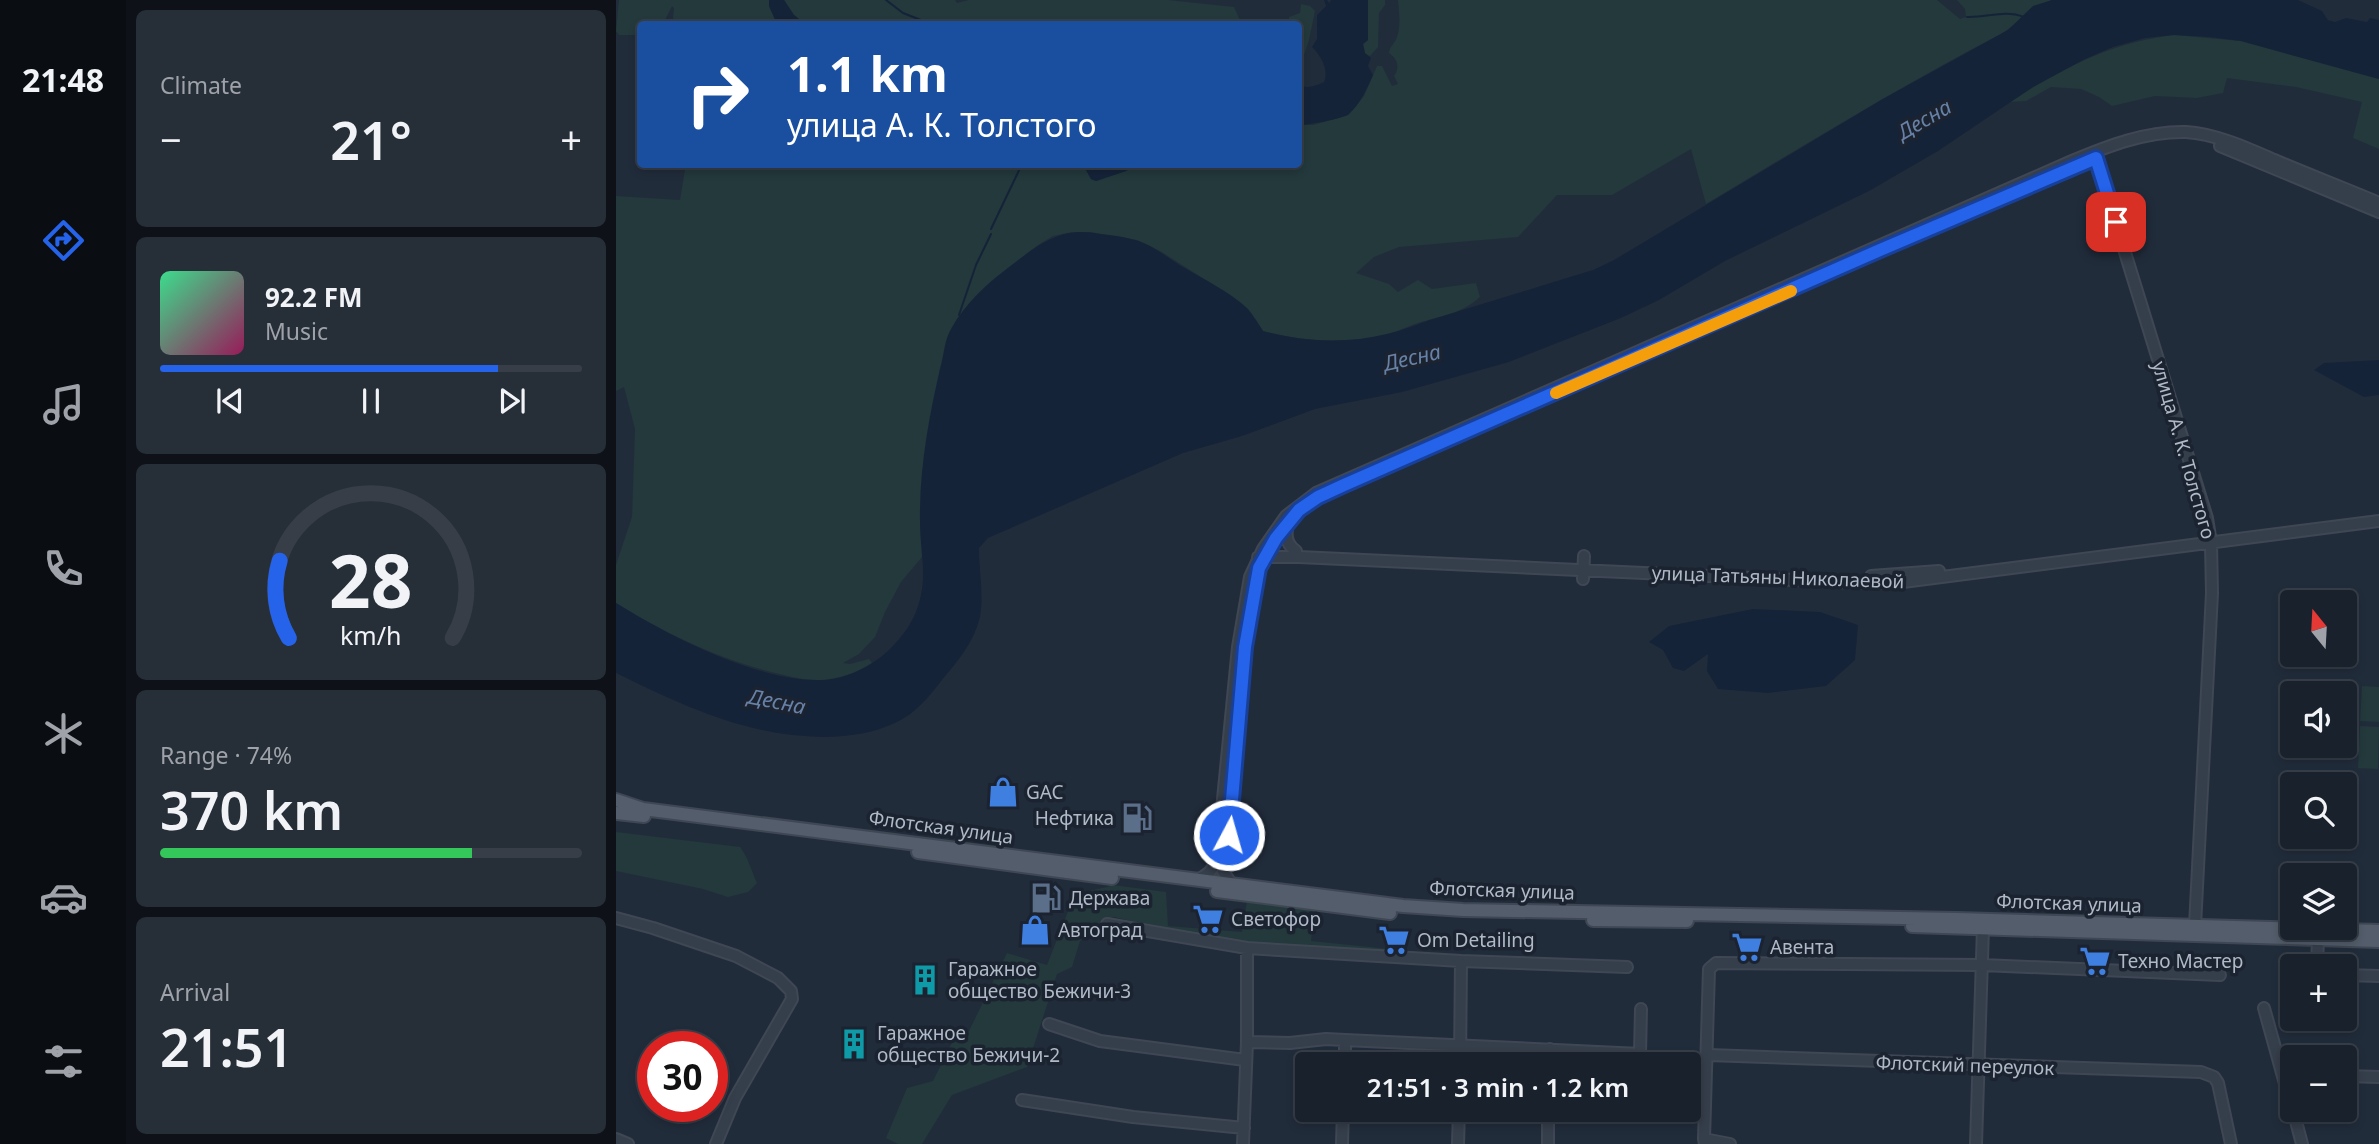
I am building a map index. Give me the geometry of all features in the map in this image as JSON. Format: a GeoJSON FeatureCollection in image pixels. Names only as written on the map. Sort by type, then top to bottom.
{"type":"FeatureCollection","features":[{"type":"Feature","properties":{"kind":"main road"},"geometry":{"type":"LineString","coordinates":[[616,800],[631,810]]}},
{"type":"Feature","properties":{"kind":"main road","name":"Флотская улица"},"geometry":{"type":"LineString","coordinates":[[631,810],[1403,906],[1463,910],[1669,912],[2379,931]]}},
{"type":"Feature","properties":{"kind":"main road","name":"Флотская улица"},"geometry":{"type":"LineString","coordinates":[[631,810],[1035,868],[1405,914],[1472,918],[1983,928],[2280,938]]}},
{"type":"Feature","properties":{"kind":"main road"},"geometry":{"type":"LineString","coordinates":[[616,813],[631,810]]}},
{"type":"Feature","properties":{"kind":"main road","name":"Флотская улица"},"geometry":{"type":"LineString","coordinates":[[2348,940],[2379,941]]}},
{"type":"Feature","properties":{"kind":"street"},"geometry":{"type":"LineString","coordinates":[[1195,880],[1206,877],[1217,860],[1240,636],[1250,577],[1286,516],[1316,493],[2137,138],[2188,132],[2247,148],[2379,203]]}},
{"type":"Feature","properties":{"kind":"street"},"geometry":{"type":"LineString","coordinates":[[1232,884],[1223,871],[1223,861],[1231,813],[1245,647],[1256,578],[1263,555],[1299,510],[1318,497],[2095,155],[2162,138],[2187,137],[2208,141],[2379,212]]}},
{"type":"Feature","properties":{"kind":"street","name":"улица А. К. Толстого"},"geometry":{"type":"LineString","coordinates":[[2095,155],[2207,518],[2211,540],[2211,627],[2195,926]]}},
{"type":"Feature","properties":{"kind":"street","name":"улица Татьяны Николаевой"},"geometry":{"type":"LineString","coordinates":[[1263,555],[1275,559],[1295,554],[1895,583],[2379,515]]}},
{"type":"Feature","properties":{"kind":"street"},"geometry":{"type":"LineString","coordinates":[[1290,520],[1286,536],[1295,554]]}},
{"type":"Feature","properties":{"kind":"street","name":"улица Татьяны Николаевой"},"geometry":{"type":"LineString","coordinates":[[2211,540],[2379,521]]}},
{"type":"Feature","properties":{"kind":"street"},"geometry":{"type":"LineString","coordinates":[[616,918],[722,950],[761,968],[786,984],[791,991],[792,999],[747,1075],[716,1144]]}},
{"type":"Feature","properties":{"kind":"street"},"geometry":{"type":"LineString","coordinates":[[1107,924],[1247,948],[1461,961],[1627,967]]}},
{"type":"Feature","properties":{"kind":"street"},"geometry":{"type":"LineString","coordinates":[[1976,1144],[1983,928]]}},
{"type":"Feature","properties":{"kind":"street"},"geometry":{"type":"LineString","coordinates":[[1243,1144],[1247,948]]}},
{"type":"Feature","properties":{"kind":"street"},"geometry":{"type":"LineString","coordinates":[[1461,961],[1461,1052]]}},
{"type":"Feature","properties":{"kind":"street"},"geometry":{"type":"LineString","coordinates":[[1730,1144],[1704,1141],[1709,969],[1716,963],[1982,965],[2220,975]]}},
{"type":"Feature","properties":{"kind":"street"},"geometry":{"type":"LineString","coordinates":[[2357,975],[2379,976]]}},
{"type":"Feature","properties":{"kind":"street"},"geometry":{"type":"LineString","coordinates":[[2264,1008],[2280,1052]]}},
{"type":"Feature","properties":{"kind":"street"},"geometry":{"type":"LineString","coordinates":[[1247,1042],[1290,1043],[1326,1039],[1640,1054],[1641,1009]]}},
{"type":"Feature","properties":{"kind":"street"},"geometry":{"type":"LineString","coordinates":[[1049,1024],[1100,1041],[1245,1060]]}},
{"type":"Feature","properties":{"kind":"street"},"geometry":{"type":"LineString","coordinates":[[1346,1040],[1346,1052]]}},
{"type":"Feature","properties":{"kind":"street","name":"Флотский переулок"},"geometry":{"type":"LineString","coordinates":[[1708,1055],[2201,1072],[2214,1077],[2218,1083],[2231,1144]]}},
{"type":"Feature","properties":{"kind":"street"},"geometry":{"type":"LineString","coordinates":[[2357,1076],[2379,1077]]}},
{"type":"Feature","properties":{"kind":"street"},"geometry":{"type":"LineString","coordinates":[[1022,1100],[1133,1117],[1244,1128]]}},
{"type":"Feature","properties":{"kind":"street"},"geometry":{"type":"LineString","coordinates":[[1342,1144],[1343,1122]]}},
{"type":"Feature","properties":{"kind":"street"},"geometry":{"type":"LineString","coordinates":[[1458,1144],[1459,1122]]}},
{"type":"Feature","properties":{"kind":"street"},"geometry":{"type":"LineString","coordinates":[[1548,1122],[1548,1144]]}},
{"type":"Feature","properties":{"kind":"street"},"geometry":{"type":"LineString","coordinates":[[2296,1122],[2302,1144]]}},
{"type":"Feature","properties":{"kind":"street"},"geometry":{"type":"LineString","coordinates":[[616,1139],[628,1144]]}},
{"type":"Feature","properties":{"kind":"green space"},"geometry":{"type":"Polygon","coordinates":[[[619,0],[769,0],[776,21],[674,21],[672,6],[664,21],[637,21],[637,35],[619,35],[616,31],[619,0]]]}},
{"type":"Feature","properties":{"kind":"green space"},"geometry":{"type":"Polygon","coordinates":[[[784,0],[955,0],[957,3],[969,0],[1168,0],[1234,7],[1240,20],[1244,21],[801,21],[784,0]]]}},
{"type":"Feature","properties":{"kind":"green space"},"geometry":{"type":"Polygon","coordinates":[[[1368,0],[1385,0],[1379,13],[1378,47],[1370,56],[1365,54],[1363,44],[1368,40],[1368,0]]]}},
{"type":"Feature","properties":{"kind":"green space"},"geometry":{"type":"Polygon","coordinates":[[[1398,0],[1937,0],[1960,19],[1966,17],[1965,9],[1957,0],[2052,0],[2036,7],[1999,35],[1888,96],[1706,204],[1691,149],[1612,195],[1557,195],[1518,237],[1399,247],[1374,257],[1356,273],[1389,284],[1398,292],[1418,280],[1432,289],[1476,283],[1480,297],[1452,313],[1376,337],[1327,341],[1294,338],[1263,331],[1256,320],[1226,293],[1160,251],[1137,240],[1090,232],[1053,236],[992,281],[974,298],[940,368],[921,488],[922,557],[901,582],[875,637],[859,654],[843,663],[869,659],[872,663],[841,677],[812,680],[789,676],[740,663],[697,646],[616,603],[616,565],[632,517],[635,429],[624,387],[616,391],[616,196],[680,200],[685,168],[1085,168],[1091,179],[1096,181],[1131,168],[1302,168],[1302,125],[1313,125],[1348,115],[1364,96],[1377,66],[1382,66],[1392,86],[1398,84],[1394,76],[1397,64],[1389,53],[1398,32],[1398,0]]]}},
{"type":"Feature","properties":{"kind":"green space"},"geometry":{"type":"Polygon","coordinates":[[[1301,4],[1310,6],[1315,11],[1303,58],[1302,21],[1289,21],[1289,17],[1300,13],[1301,4]]]}},
{"type":"Feature","properties":{"kind":"green space"},"geometry":{"type":"Polygon","coordinates":[[[2174,35],[2241,41],[2379,79],[2379,149],[2353,138],[2362,102],[2296,87],[2227,78],[2223,93],[2197,98],[2155,96],[2112,106],[2081,89],[2051,87],[2026,101],[2010,102],[2088,58],[2152,38],[2174,35]]]}},
{"type":"Feature","properties":{"kind":"green space"},"geometry":{"type":"Polygon","coordinates":[[[2362,686],[2379,687],[2379,722],[2360,721],[2362,686]]]}},
{"type":"Feature","properties":{"kind":"green space"},"geometry":{"type":"Polygon","coordinates":[[[2360,726],[2379,727],[2378,769],[2358,768],[2360,726]]]}},
{"type":"Feature","properties":{"kind":"green space"},"geometry":{"type":"Polygon","coordinates":[[[616,832],[740,847],[757,883],[748,892],[728,897],[703,889],[616,871],[616,832]]]}},
{"type":"Feature","properties":{"kind":"green space"},"geometry":{"type":"Polygon","coordinates":[[[1113,885],[1166,892],[1168,926],[1242,932],[1247,901],[1315,907],[1311,941],[1439,954],[1439,957],[1252,944],[1179,932],[1114,917],[1102,921],[1094,933],[1080,941],[1072,967],[1057,974],[1027,1067],[952,1095],[922,1144],[898,1144],[886,1138],[907,1088],[933,1081],[959,1028],[969,1031],[1007,953],[1047,965],[1072,901],[1086,892],[1113,885]]]}},
{"type":"Feature","properties":{"kind":"water"},"geometry":{"type":"Polygon","coordinates":[[[769,0],[784,0],[801,21],[776,21],[769,0]]]}},
{"type":"Feature","properties":{"kind":"water"},"geometry":{"type":"Polygon","coordinates":[[[1324,0],[1329,3],[1331,0],[1368,0],[1368,40],[1363,44],[1365,53],[1371,58],[1368,66],[1373,75],[1360,101],[1349,114],[1333,120],[1302,125],[1302,86],[1314,86],[1324,82],[1326,72],[1323,63],[1312,47],[1317,39],[1317,15],[1326,6],[1324,0]]]}},
{"type":"Feature","properties":{"kind":"water","name":"Десна"},"geometry":{"type":"Polygon","coordinates":[[[2052,0],[2298,0],[2322,11],[2328,20],[2335,22],[2346,18],[2367,22],[2370,18],[2379,20],[2379,79],[2241,41],[2209,37],[2174,35],[2145,38],[2085,59],[2033,87],[1938,151],[1869,191],[1725,261],[1659,300],[1621,318],[1509,362],[1402,392],[1315,409],[1242,436],[1183,453],[988,538],[979,548],[981,608],[970,643],[918,707],[902,720],[878,730],[844,736],[814,737],[755,728],[670,699],[616,673],[616,603],[713,654],[767,673],[793,678],[837,678],[865,667],[889,650],[910,624],[921,595],[923,574],[920,502],[923,463],[949,333],[963,310],[987,286],[1022,257],[1050,240],[1082,232],[1142,242],[1233,297],[1248,309],[1263,331],[1293,338],[1325,340],[1387,334],[1593,270],[1614,260],[1881,100],[2008,30],[2033,6],[2052,0]]]}},
{"type":"Feature","properties":{"kind":"water"},"geometry":{"type":"Polygon","coordinates":[[[1085,168],[1131,168],[1096,181],[1091,179],[1085,168]]]}},
{"type":"Feature","properties":{"kind":"water"},"geometry":{"type":"Polygon","coordinates":[[[2379,360],[2379,395],[2364,397],[2314,370],[2324,363],[2379,360]]]}},
{"type":"Feature","properties":{"kind":"water"},"geometry":{"type":"Polygon","coordinates":[[[1753,609],[1820,612],[1858,625],[1855,660],[1826,686],[1768,693],[1718,689],[1707,671],[1708,654],[1684,671],[1673,668],[1663,650],[1649,642],[1669,626],[1753,609]]]}},
{"type":"Feature","properties":{"kind":"waterway"},"geometry":{"type":"LineString","coordinates":[[886,0],[903,13],[923,21]]}},
{"type":"Feature","properties":{"kind":"waterway"},"geometry":{"type":"LineString","coordinates":[[1967,17],[2002,14],[2024,17]]}},
{"type":"Feature","properties":{"kind":"waterway"},"geometry":{"type":"LineString","coordinates":[[991,229],[1020,168]]}},
{"type":"Feature","properties":{"kind":"waterway"},"geometry":{"type":"LineString","coordinates":[[959,315],[976,265],[991,234]]}},
{"type":"Feature","properties":{"kind":"slow traffic"},"geometry":{"type":"LineString","coordinates":[[1556,393],[1791,291]]}},
{"type":"Feature","properties":{"kind":"place","name":"GAC"},"geometry":{"type":"Point","coordinates":[1003,792]}},
{"type":"Feature","properties":{"kind":"place","name":"Нефтика"},"geometry":{"type":"Point","coordinates":[1137,818]}},
{"type":"Feature","properties":{"kind":"place","name":"Держава"},"geometry":{"type":"Point","coordinates":[1046,898]}},
{"type":"Feature","properties":{"kind":"place","name":"Светофор"},"geometry":{"type":"Point","coordinates":[1208,919]}},
{"type":"Feature","properties":{"kind":"place","name":"Автоград"},"geometry":{"type":"Point","coordinates":[1035,930]}},
{"type":"Feature","properties":{"kind":"place","name":"Om Detailing"},"geometry":{"type":"Point","coordinates":[1394,940]}},
{"type":"Feature","properties":{"kind":"place","name":"Авента"},"geometry":{"type":"Point","coordinates":[1747,947]}},
{"type":"Feature","properties":{"kind":"place","name":"Техно Мастер"},"geometry":{"type":"Point","coordinates":[2095,961]}},
{"type":"Feature","properties":{"kind":"place","name":"Гаражное общество Бежичи-3"},"geometry":{"type":"Point","coordinates":[925,980]}},
{"type":"Feature","properties":{"kind":"place","name":"Гаражное общество Бежичи-2"},"geometry":{"type":"Point","coordinates":[854,1044]}},
{"type":"Feature","properties":{"kind":"route"},"geometry":{"type":"LineString","coordinates":[[1229,835],[1245,647],[1256,578],[1269,550],[1299,510],[1318,497],[1344,485],[2096,158],[2116,222]]}}]}
